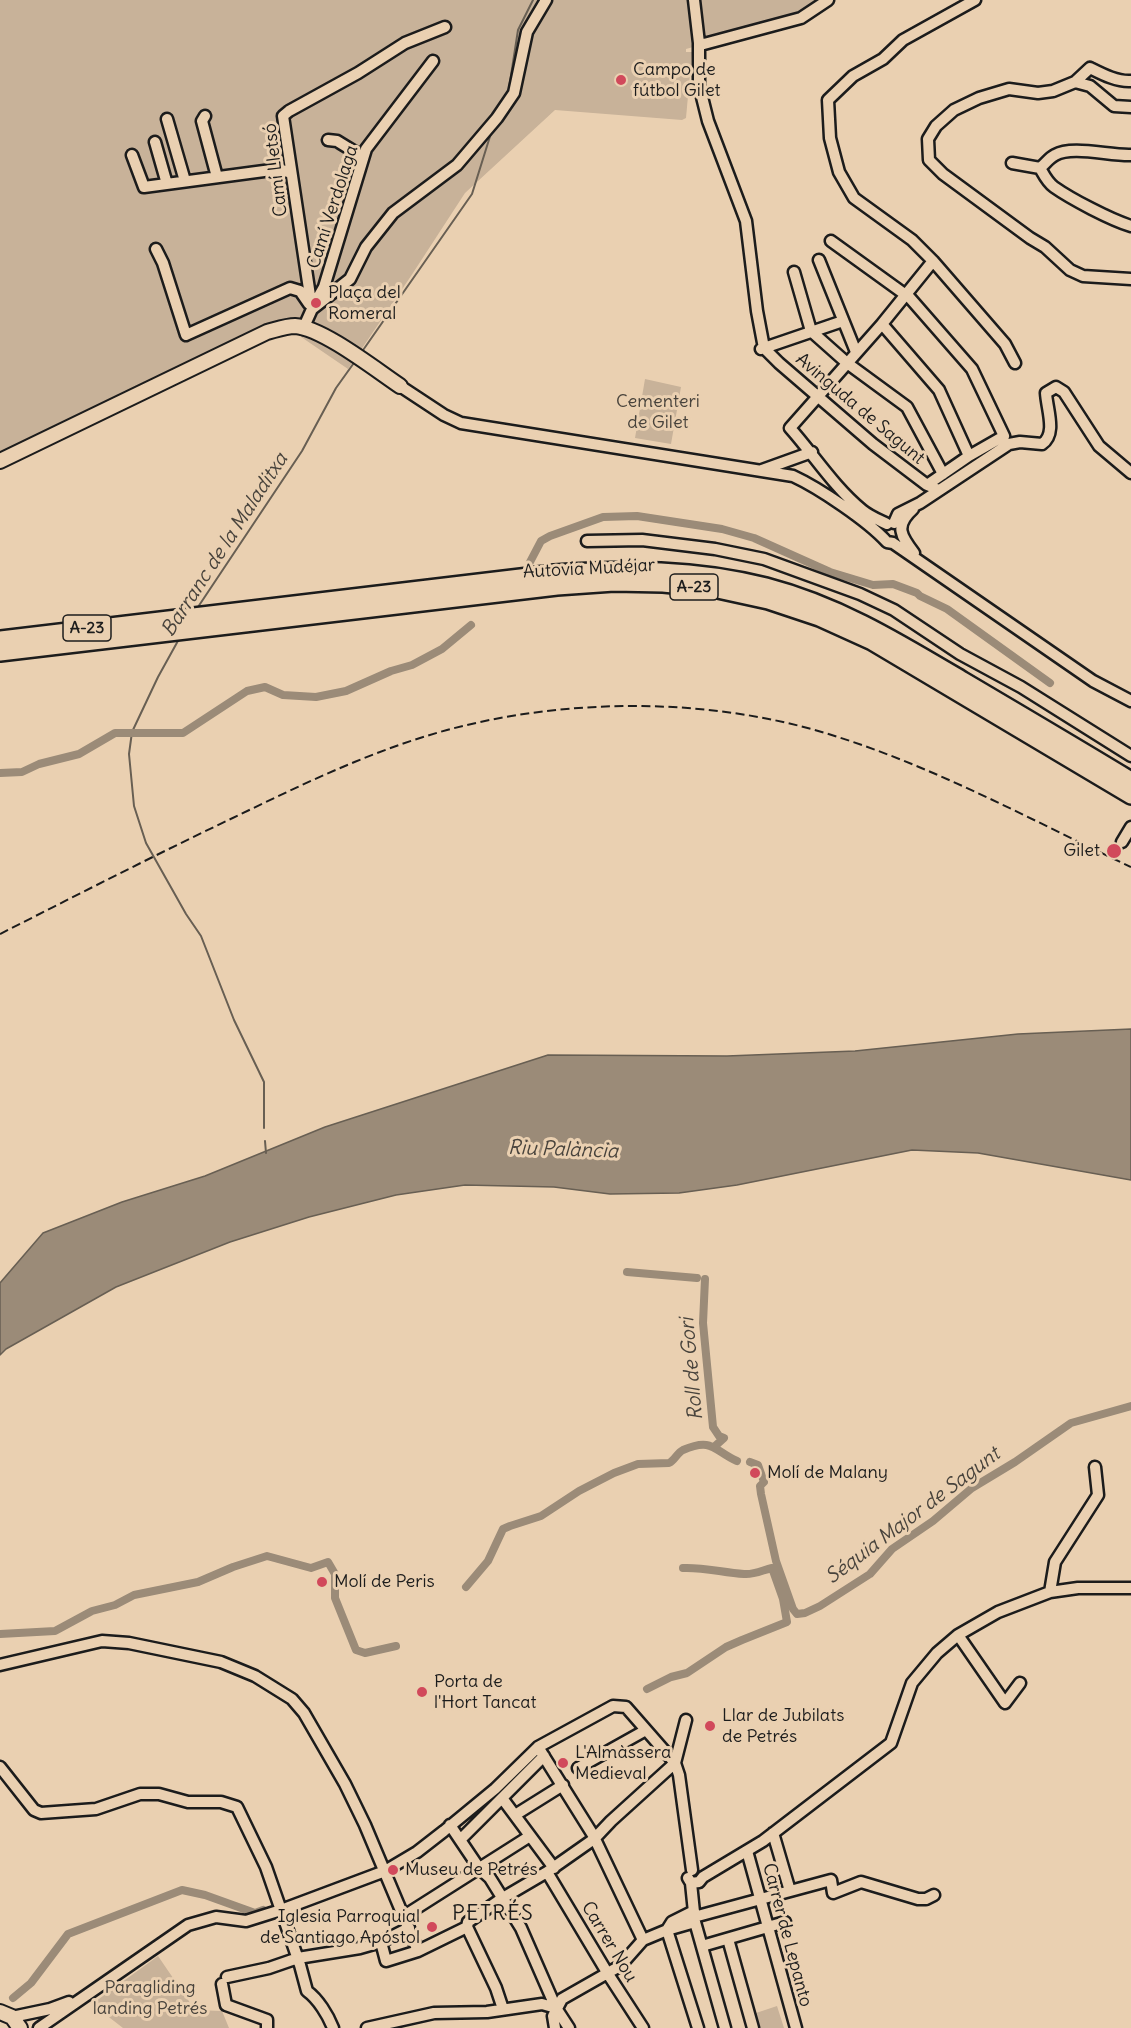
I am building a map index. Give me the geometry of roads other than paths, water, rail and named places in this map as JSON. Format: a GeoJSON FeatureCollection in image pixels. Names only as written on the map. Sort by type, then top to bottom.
{"type":"FeatureCollection","features":[{"type":"Feature","properties":{"kind":"highway","name":"Autovía Mudéjar"},"geometry":{"type":"LineString","coordinates":[[0,653],[172,625],[222,612],[532,576],[611,569],[667,570],[714,575],[768,586],[823,605],[877,628],[1131,780]]}},
{"type":"Feature","properties":{"kind":"highway","name":"Autovía Mudéjar"},"geometry":{"type":"LineString","coordinates":[[0,639],[172,625],[208,628],[568,586],[614,583],[663,584],[713,589],[768,601],[819,618],[872,642],[1131,796]]}},
{"type":"Feature","properties":{"kind":"main road"},"geometry":{"type":"LineString","coordinates":[[0,461],[267,332],[295,326],[322,335],[400,386]]}},
{"type":"Feature","properties":{"kind":"street"},"geometry":{"type":"LineString","coordinates":[[303,329],[312,309],[350,279],[366,247],[393,213],[457,165],[497,118],[514,93],[528,32],[546,0]]}},
{"type":"Feature","properties":{"kind":"street"},"geometry":{"type":"LineString","coordinates":[[694,0],[699,43],[699,85],[708,121],[746,221],[761,349],[843,321]]}},
{"type":"Feature","properties":{"kind":"street"},"geometry":{"type":"LineString","coordinates":[[699,43],[704,44],[801,18],[828,0]]}},
{"type":"Feature","properties":{"kind":"street"},"geometry":{"type":"LineString","coordinates":[[975,0],[903,40],[883,59],[853,76],[828,100],[830,138],[839,172],[854,198],[912,240],[933,261],[1005,344],[1015,363]]}},
{"type":"Feature","properties":{"kind":"street","name":"Camí Lletsó"},"geometry":{"type":"LineString","coordinates":[[312,309],[283,116],[405,43],[445,27]]}},
{"type":"Feature","properties":{"kind":"street","name":"Camí Verdolaga"},"geometry":{"type":"LineString","coordinates":[[312,309],[324,287],[366,149],[433,61]]}},
{"type":"Feature","properties":{"kind":"street"},"geometry":{"type":"LineString","coordinates":[[1130,282],[1083,276],[1070,270],[1045,247],[953,181],[929,160],[928,139],[936,126],[954,110],[979,98],[1009,89],[1038,93],[1053,92],[1075,82],[1090,68],[1125,82],[1131,81]]}},
{"type":"Feature","properties":{"kind":"street"},"geometry":{"type":"LineString","coordinates":[[1075,82],[1090,86],[1114,106],[1131,107]]}},
{"type":"Feature","properties":{"kind":"street"},"geometry":{"type":"LineString","coordinates":[[205,116],[202,121],[203,129],[217,177]]}},
{"type":"Feature","properties":{"kind":"street"},"geometry":{"type":"LineString","coordinates":[[167,119],[185,181]]}},
{"type":"Feature","properties":{"kind":"street"},"geometry":{"type":"LineString","coordinates":[[328,140],[337,141],[363,157]]}},
{"type":"Feature","properties":{"kind":"street"},"geometry":{"type":"LineString","coordinates":[[155,142],[167,184]]}},
{"type":"Feature","properties":{"kind":"street"},"geometry":{"type":"LineString","coordinates":[[1040,168],[1055,155],[1068,150],[1117,156],[1131,155]]}},
{"type":"Feature","properties":{"kind":"street"},"geometry":{"type":"LineString","coordinates":[[132,155],[144,187],[279,169],[291,173]]}},
{"type":"Feature","properties":{"kind":"street"},"geometry":{"type":"LineString","coordinates":[[1012,163],[1040,168]]}},
{"type":"Feature","properties":{"kind":"street"},"geometry":{"type":"LineString","coordinates":[[1040,168],[1045,178],[1054,187],[1113,219],[1131,226]]}},
{"type":"Feature","properties":{"kind":"street"},"geometry":{"type":"LineString","coordinates":[[831,241],[906,295],[972,369],[1004,436],[969,456],[927,485]]}},
{"type":"Feature","properties":{"kind":"street"},"geometry":{"type":"LineString","coordinates":[[156,249],[163,263],[186,335],[291,288],[300,291],[312,309]]}},
{"type":"Feature","properties":{"kind":"street"},"geometry":{"type":"LineString","coordinates":[[819,260],[856,352]]}},
{"type":"Feature","properties":{"kind":"street"},"geometry":{"type":"LineString","coordinates":[[933,261],[882,324],[790,428],[863,512],[894,530],[924,565],[1093,681],[1131,701]]}},
{"type":"Feature","properties":{"kind":"street"},"geometry":{"type":"LineString","coordinates":[[794,272],[811,331],[847,363],[907,407],[943,474]]}},
{"type":"Feature","properties":{"kind":"street"},"geometry":{"type":"LineString","coordinates":[[882,324],[939,390],[969,456]]}},
{"type":"Feature","properties":{"kind":"street","name":"Avinguda de Sagunt"},"geometry":{"type":"LineString","coordinates":[[761,349],[873,444],[927,485],[939,490]]}},
{"type":"Feature","properties":{"kind":"street"},"geometry":{"type":"LineString","coordinates":[[400,386],[444,415],[461,423],[793,476],[808,483],[883,537],[882,531],[894,530],[920,502],[1009,444],[1020,442],[1042,444],[1048,440],[1051,433],[1046,393],[1056,387],[1064,392],[1099,446],[1131,473]]}},
{"type":"Feature","properties":{"kind":"street"},"geometry":{"type":"LineString","coordinates":[[760,471],[812,452]]}},
{"type":"Feature","properties":{"kind":"street"},"geometry":{"type":"LineString","coordinates":[[854,515],[894,530]]}},
{"type":"Feature","properties":{"kind":"street"},"geometry":{"type":"LineString","coordinates":[[587,541],[642,540],[715,549],[764,559],[860,594],[894,610],[960,654],[1021,687],[1131,756]]}},
{"type":"Feature","properties":{"kind":"street"},"geometry":{"type":"LineString","coordinates":[[1122,842],[1131,827]]}},
{"type":"Feature","properties":{"kind":"street"},"geometry":{"type":"LineString","coordinates":[[1050,1592],[1055,1562],[1098,1495],[1095,1467]]}},
{"type":"Feature","properties":{"kind":"street"},"geometry":{"type":"LineString","coordinates":[[691,1883],[699,1882],[703,1877],[773,1833],[891,1743],[912,1683],[937,1653],[958,1635],[998,1612],[1050,1592],[1078,1587],[1131,1588]]}},
{"type":"Feature","properties":{"kind":"street"},"geometry":{"type":"LineString","coordinates":[[958,1635],[1005,1703],[1020,1683]]}},
{"type":"Feature","properties":{"kind":"street"},"geometry":{"type":"LineString","coordinates":[[0,1665],[102,1641],[129,1643],[221,1662],[255,1676],[292,1700],[304,1713],[345,1784],[385,1871],[418,1951]]}},
{"type":"Feature","properties":{"kind":"street"},"geometry":{"type":"LineString","coordinates":[[39,2028],[188,1925],[216,1917],[246,1921],[385,1871],[417,1852],[541,1751],[613,1706],[627,1707],[675,1763],[679,1775],[692,1870],[688,1875],[691,1883],[694,1916],[725,2028]]}},
{"type":"Feature","properties":{"kind":"street"},"geometry":{"type":"LineString","coordinates":[[503,2009],[496,1988],[467,1927],[468,1922],[551,1870],[594,1839],[675,1763],[686,1719]]}},
{"type":"Feature","properties":{"kind":"street"},"geometry":{"type":"LineString","coordinates":[[578,1768],[646,1730]]}},
{"type":"Feature","properties":{"kind":"street"},"geometry":{"type":"LineString","coordinates":[[541,1751],[594,1839],[643,1940]]}},
{"type":"Feature","properties":{"kind":"street"},"geometry":{"type":"LineString","coordinates":[[461,1839],[502,1798],[541,1751]]}},
{"type":"Feature","properties":{"kind":"street"},"geometry":{"type":"LineString","coordinates":[[0,1767],[34,1810],[41,1813],[96,1809],[140,1794],[159,1794],[188,1802],[221,1802],[237,1807],[266,1867],[298,1958],[307,1991],[324,2012],[333,2028]]}},
{"type":"Feature","properties":{"kind":"street"},"geometry":{"type":"LineString","coordinates":[[515,1815],[563,1785]]}},
{"type":"Feature","properties":{"kind":"street","name":"Carrer Nou"},"geometry":{"type":"LineString","coordinates":[[502,1798],[551,1870],[608,1974],[643,2028]]}},
{"type":"Feature","properties":{"kind":"street"},"geometry":{"type":"LineString","coordinates":[[450,1825],[479,1868],[483,1869],[490,1878],[521,1928],[556,2008],[569,2028]]}},
{"type":"Feature","properties":{"kind":"street"},"geometry":{"type":"LineString","coordinates":[[773,1833],[790,1891]]}},
{"type":"Feature","properties":{"kind":"street"},"geometry":{"type":"LineString","coordinates":[[404,1916],[530,1836]]}},
{"type":"Feature","properties":{"kind":"street","name":"Carrer de Lepanto"},"geometry":{"type":"LineString","coordinates":[[747,1851],[796,2028]]}},
{"type":"Feature","properties":{"kind":"street"},"geometry":{"type":"LineString","coordinates":[[692,1870],[699,1870],[703,1877]]}},
{"type":"Feature","properties":{"kind":"street"},"geometry":{"type":"LineString","coordinates":[[555,2028],[552,2016],[562,1999],[620,1966],[643,1940],[694,1916],[831,1880],[833,1893],[861,1882],[918,1899],[926,1899],[933,1895]]}},
{"type":"Feature","properties":{"kind":"street"},"geometry":{"type":"LineString","coordinates":[[702,1946],[785,1922]]}},
{"type":"Feature","properties":{"kind":"street"},"geometry":{"type":"LineString","coordinates":[[381,1942],[386,1961],[418,1951],[467,1927]]}},
{"type":"Feature","properties":{"kind":"street"},"geometry":{"type":"LineString","coordinates":[[267,2028],[267,2020],[226,2006],[224,1981],[298,1958],[360,1948],[381,1942],[409,1928]]}},
{"type":"Feature","properties":{"kind":"street"},"geometry":{"type":"LineString","coordinates":[[667,1930],[698,2028]]}},
{"type":"Feature","properties":{"kind":"street"},"geometry":{"type":"LineString","coordinates":[[728,1939],[753,2028]]}},
{"type":"Feature","properties":{"kind":"street"},"geometry":{"type":"LineString","coordinates":[[11,2019],[50,2009],[86,1995]]}},
{"type":"Feature","properties":{"kind":"street"},"geometry":{"type":"LineString","coordinates":[[367,2028],[434,2013],[487,2012],[542,2004],[556,2008]]}},
{"type":"Feature","properties":{"kind":"water","name":"Riu Palància"},"geometry":{"type":"Polygon","coordinates":[[[1131,1029],[1131,1180],[978,1153],[912,1150],[737,1185],[679,1193],[610,1194],[554,1187],[465,1185],[396,1195],[309,1217],[230,1242],[116,1287],[6,1349],[0,1355],[0,1283],[43,1233],[122,1202],[205,1176],[325,1127],[548,1055],[727,1056],[855,1051],[1018,1034],[1131,1029]]]}},
{"type":"Feature","properties":{"kind":"waterway","name":"Barranc de la Maladitxa"},"geometry":{"type":"LineString","coordinates":[[508,95],[518,30],[533,0]]}},
{"type":"Feature","properties":{"kind":"waterway","name":"Barranc de la Maladitxa"},"geometry":{"type":"LineString","coordinates":[[361,353],[472,194],[492,130]]}},
{"type":"Feature","properties":{"kind":"waterway","name":"Barranc de la Maladitxa"},"geometry":{"type":"LineString","coordinates":[[196,610],[302,451],[336,388],[356,360]]}},
{"type":"Feature","properties":{"kind":"waterway"},"geometry":{"type":"LineString","coordinates":[[530,562],[541,541],[603,517],[637,516],[722,529],[754,538],[830,572],[873,585],[893,584],[917,593],[947,609],[1050,683]]}},
{"type":"Feature","properties":{"kind":"waterway"},"geometry":{"type":"LineString","coordinates":[[0,773],[22,772],[39,764],[79,754],[115,733],[183,733],[247,691],[265,687],[283,695],[316,697],[346,691],[391,671],[412,665],[442,649],[471,625]]}},
{"type":"Feature","properties":{"kind":"waterway","name":"Barranc de la Maladitxa"},"geometry":{"type":"LineString","coordinates":[[179,639],[132,732],[129,754],[134,806],[146,843],[201,936],[234,1020],[264,1082],[264,1128]]}},
{"type":"Feature","properties":{"kind":"waterway","name":"Barranc de la Maladitxa"},"geometry":{"type":"LineString","coordinates":[[265,1141],[266,1153]]}},
{"type":"Feature","properties":{"kind":"waterway","name":"Roll de Gori"},"geometry":{"type":"LineString","coordinates":[[627,1272],[697,1278]]}},
{"type":"Feature","properties":{"kind":"waterway","name":"Roll de Gori"},"geometry":{"type":"LineString","coordinates":[[705,1279],[703,1323],[713,1427],[719,1436],[724,1438],[714,1447]]}},
{"type":"Feature","properties":{"kind":"waterway","name":"Séquia Major de Sagunt"},"geometry":{"type":"LineString","coordinates":[[750,1462],[758,1465],[764,1482],[760,1486],[761,1494],[776,1561],[793,1609],[797,1614],[805,1613],[870,1574],[892,1549],[933,1521],[972,1488],[1015,1462],[1071,1423],[1131,1406]]}},
{"type":"Feature","properties":{"kind":"waterway","name":"Séquia Major de Sagunt"},"geometry":{"type":"LineString","coordinates":[[466,1587],[488,1561],[503,1529],[541,1516],[579,1491],[614,1473],[638,1464],[669,1463],[683,1450],[701,1445],[713,1447],[737,1461]]}},
{"type":"Feature","properties":{"kind":"waterway","name":"Séquia Major de Sagunt"},"geometry":{"type":"LineString","coordinates":[[0,1634],[55,1631],[92,1611],[115,1605],[134,1595],[198,1582],[267,1556],[311,1568],[328,1562],[335,1574],[335,1598],[356,1650],[365,1653],[396,1646]]}},
{"type":"Feature","properties":{"kind":"waterway"},"geometry":{"type":"LineString","coordinates":[[647,1689],[671,1677],[687,1673],[726,1647],[787,1622],[783,1599],[772,1568],[748,1574],[683,1568]]}},
{"type":"Feature","properties":{"kind":"waterway"},"geometry":{"type":"LineString","coordinates":[[13,1998],[31,1983],[68,1934],[182,1890],[205,1895],[255,1913],[263,1910]]}},
{"type":"Feature","properties":{"kind":"railway"},"geometry":{"type":"LineString","coordinates":[[0,934],[209,829],[367,757],[420,738],[493,719],[588,707],[636,706],[732,713],[779,721],[825,733],[865,746],[942,777],[1131,867]]}},
{"type":"Feature","properties":{"kind":"place","name":"Campo de fútbol Gilet"},"geometry":{"type":"Point","coordinates":[621,80]}},
{"type":"Feature","properties":{"kind":"place","name":"Plaça del Romeral"},"geometry":{"type":"Point","coordinates":[316,303]}},
{"type":"Feature","properties":{"kind":"place","name":"Gilet"},"geometry":{"type":"Point","coordinates":[1114,851]}},
{"type":"Feature","properties":{"kind":"place","name":"Molí de Malany"},"geometry":{"type":"Point","coordinates":[755,1473]}},
{"type":"Feature","properties":{"kind":"place","name":"Molí de Peris"},"geometry":{"type":"Point","coordinates":[322,1582]}},
{"type":"Feature","properties":{"kind":"place","name":"Porta de l'Hort Tancat"},"geometry":{"type":"Point","coordinates":[422,1692]}},
{"type":"Feature","properties":{"kind":"place","name":"Llar de Jubilats de Petrés"},"geometry":{"type":"Point","coordinates":[710,1726]}},
{"type":"Feature","properties":{"kind":"place","name":"L'Almàssera Medieval"},"geometry":{"type":"Point","coordinates":[563,1763]}},
{"type":"Feature","properties":{"kind":"place","name":"Museu de Petrés"},"geometry":{"type":"Point","coordinates":[393,1870]}},
{"type":"Feature","properties":{"kind":"place","name":"Iglesia Parroquial de Santiago Apóstol"},"geometry":{"type":"Point","coordinates":[432,1927]}},
{"type":"Feature","properties":{"kind":"district","name":"PETRÉS"},"geometry":{"type":"Point","coordinates":[493,1914]}},
{"type":"Feature","properties":{"kind":"park label","name":"Cementeri de Gilet"},"geometry":{"type":"Point","coordinates":[658,412]}},
{"type":"Feature","properties":{"kind":"park label","name":"Paragliding landing Petrés"},"geometry":{"type":"Point","coordinates":[150,1998]}}]}
